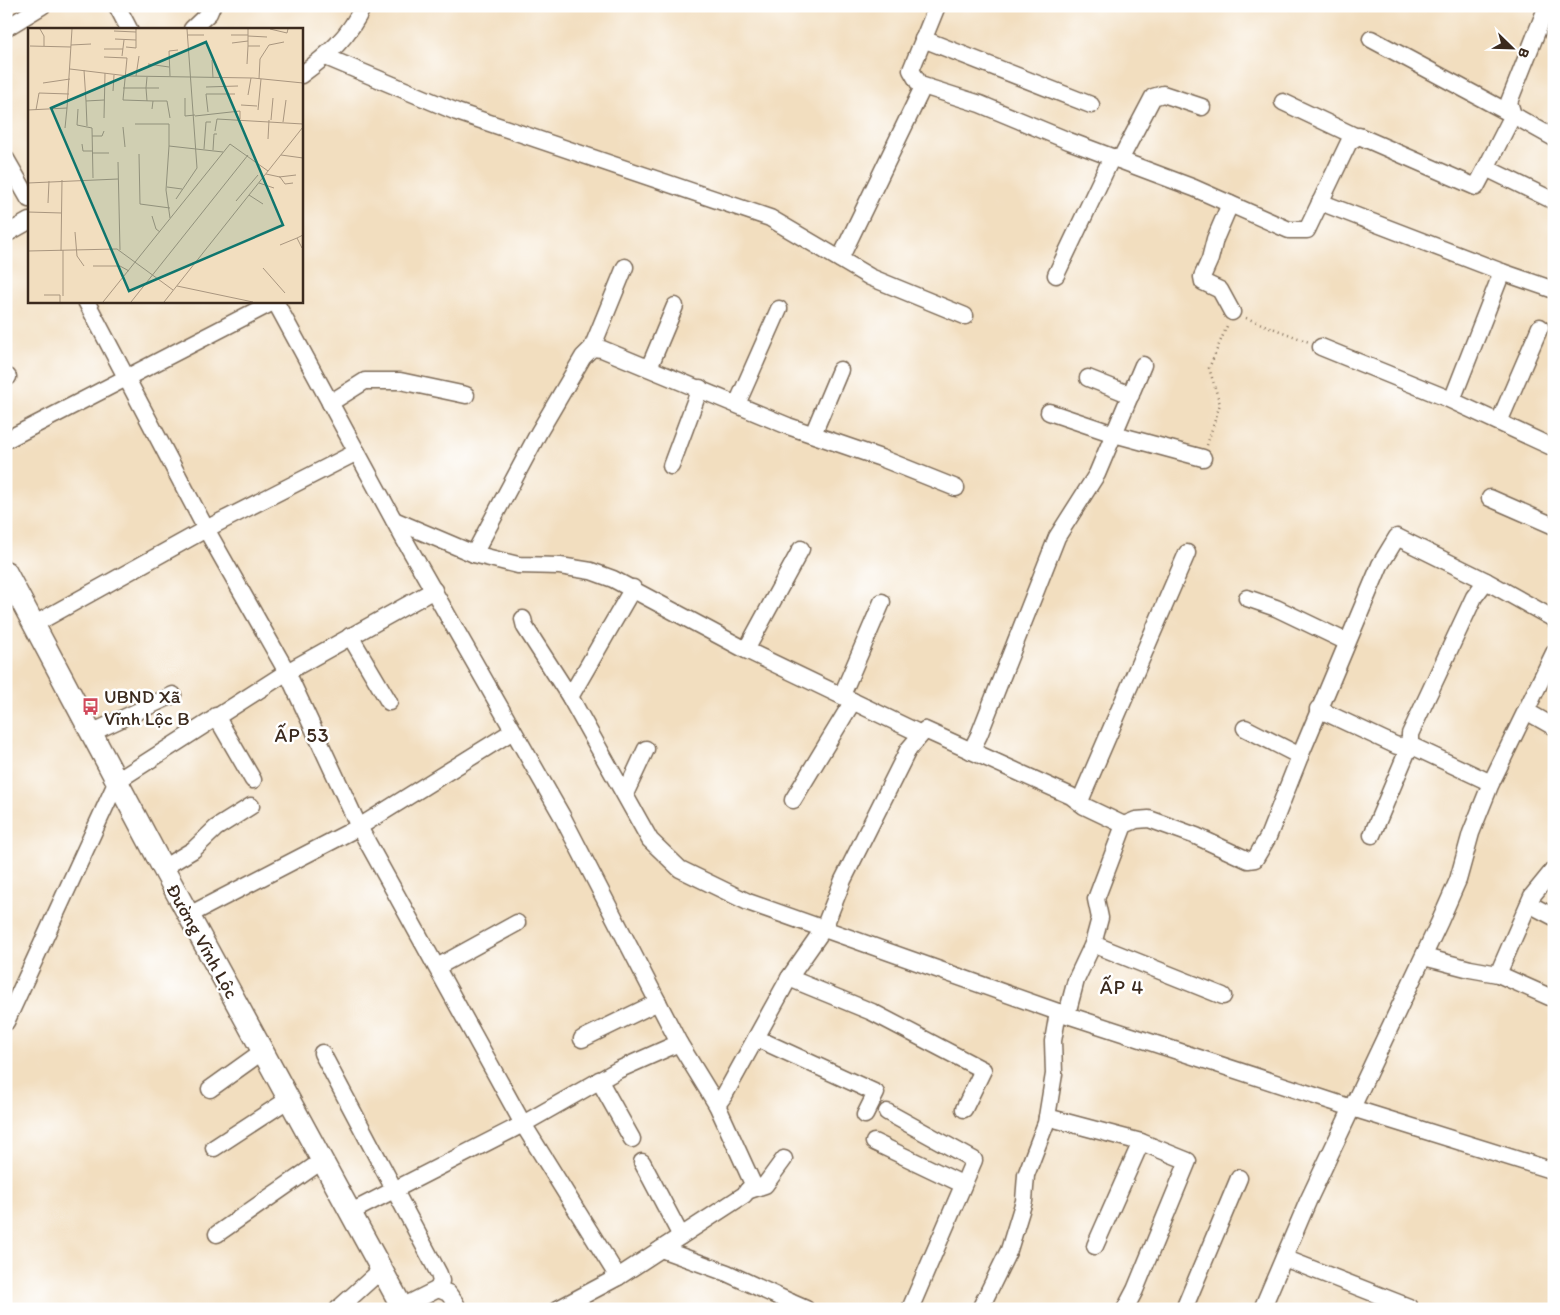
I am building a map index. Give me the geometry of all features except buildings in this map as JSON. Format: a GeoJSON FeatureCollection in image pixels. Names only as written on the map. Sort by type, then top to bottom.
{"type":"FeatureCollection","features":[{"type":"Feature","properties":{"kind":"main road","name":"Đường Vĩnh Lộc"},"geometry":{"type":"LineString","coordinates":[[6,572],[93,732],[163,868],[402,1308]]}},
{"type":"Feature","properties":{"kind":"street"},"geometry":{"type":"LineString","coordinates":[[6,28],[22,11],[42,6]]}},
{"type":"Feature","properties":{"kind":"street"},"geometry":{"type":"LineString","coordinates":[[117,6],[128,28]]}},
{"type":"Feature","properties":{"kind":"street"},"geometry":{"type":"LineString","coordinates":[[193,28],[209,13],[212,6]]}},
{"type":"Feature","properties":{"kind":"street"},"geometry":{"type":"LineString","coordinates":[[302,73],[326,57],[343,39],[363,6]]}},
{"type":"Feature","properties":{"kind":"street"},"geometry":{"type":"LineString","coordinates":[[840,259],[922,89],[911,70],[937,6]]}},
{"type":"Feature","properties":{"kind":"street"},"geometry":{"type":"LineString","coordinates":[[1283,102],[1357,137],[1360,136],[1476,187],[1513,115],[1509,102],[1546,6]]}},
{"type":"Feature","properties":{"kind":"street"},"geometry":{"type":"LineString","coordinates":[[923,39],[1091,105]]}},
{"type":"Feature","properties":{"kind":"street"},"geometry":{"type":"LineString","coordinates":[[1371,39],[1554,138]]}},
{"type":"Feature","properties":{"kind":"street"},"geometry":{"type":"LineString","coordinates":[[326,57],[458,112],[770,218],[870,277],[965,316]]}},
{"type":"Feature","properties":{"kind":"street"},"geometry":{"type":"LineString","coordinates":[[920,85],[980,104],[1230,204],[1289,230],[1307,230],[1349,142],[1357,137]]}},
{"type":"Feature","properties":{"kind":"street"},"geometry":{"type":"LineString","coordinates":[[1056,275],[1116,159],[1153,97],[1163,94],[1202,107]]}},
{"type":"Feature","properties":{"kind":"street"},"geometry":{"type":"LineString","coordinates":[[6,160],[28,197]]}},
{"type":"Feature","properties":{"kind":"street"},"geometry":{"type":"LineString","coordinates":[[1486,168],[1554,201]]}},
{"type":"Feature","properties":{"kind":"street"},"geometry":{"type":"LineString","coordinates":[[1320,202],[1554,290]]}},
{"type":"Feature","properties":{"kind":"street"},"geometry":{"type":"LineString","coordinates":[[1230,204],[1202,277],[1203,282],[1220,290],[1232,312]]}},
{"type":"Feature","properties":{"kind":"street"},"geometry":{"type":"LineString","coordinates":[[6,234],[28,221]]}},
{"type":"Feature","properties":{"kind":"street"},"geometry":{"type":"LineString","coordinates":[[474,554],[539,432],[582,357],[592,348],[625,266]]}},
{"type":"Feature","properties":{"kind":"street"},"geometry":{"type":"LineString","coordinates":[[1452,400],[1502,272]]}},
{"type":"Feature","properties":{"kind":"street"},"geometry":{"type":"LineString","coordinates":[[87,302],[128,377],[206,529],[287,672],[359,827],[523,1124],[618,1277]]}},
{"type":"Feature","properties":{"kind":"street"},"geometry":{"type":"LineString","coordinates":[[6,440],[273,302]]}},
{"type":"Feature","properties":{"kind":"street"},"geometry":{"type":"LineString","coordinates":[[276,302],[394,520],[562,816],[679,1043],[717,1105],[753,1184],[747,1191]]}},
{"type":"Feature","properties":{"kind":"street"},"geometry":{"type":"LineString","coordinates":[[649,368],[675,306]]}},
{"type":"Feature","properties":{"kind":"street"},"geometry":{"type":"LineString","coordinates":[[738,404],[780,309]]}},
{"type":"Feature","properties":{"kind":"street"},"geometry":{"type":"LineString","coordinates":[[1499,422],[1540,326]]}},
{"type":"Feature","properties":{"kind":"street"},"geometry":{"type":"LineString","coordinates":[[1321,347],[1452,400],[1554,448]]}},
{"type":"Feature","properties":{"kind":"street"},"geometry":{"type":"LineString","coordinates":[[592,348],[602,349],[813,434],[956,488]]}},
{"type":"Feature","properties":{"kind":"street"},"geometry":{"type":"LineString","coordinates":[[971,751],[979,736],[1057,537],[1097,474],[1143,365]]}},
{"type":"Feature","properties":{"kind":"street"},"geometry":{"type":"LineString","coordinates":[[813,434],[840,370]]}},
{"type":"Feature","properties":{"kind":"street"},"geometry":{"type":"LineString","coordinates":[[1088,378],[1131,395]]}},
{"type":"Feature","properties":{"kind":"street"},"geometry":{"type":"LineString","coordinates":[[330,403],[365,381],[400,381],[466,395]]}},
{"type":"Feature","properties":{"kind":"street"},"geometry":{"type":"LineString","coordinates":[[671,466],[700,388]]}},
{"type":"Feature","properties":{"kind":"street"},"geometry":{"type":"LineString","coordinates":[[1049,412],[1114,434],[1203,458]]}},
{"type":"Feature","properties":{"kind":"street"},"geometry":{"type":"LineString","coordinates":[[34,624],[206,529],[357,452]]}},
{"type":"Feature","properties":{"kind":"street"},"geometry":{"type":"LineString","coordinates":[[1490,498],[1554,526]]}},
{"type":"Feature","properties":{"kind":"street"},"geometry":{"type":"LineString","coordinates":[[394,520],[474,554],[518,565],[560,566],[590,571],[633,588],[681,617],[746,650],[921,734]]}},
{"type":"Feature","properties":{"kind":"street"},"geometry":{"type":"LineString","coordinates":[[717,1105],[789,978],[824,928],[843,880],[908,750],[925,730],[1080,801],[1084,806],[1124,824],[1149,818],[1196,836],[1248,860],[1255,859],[1268,837],[1318,710],[1380,565],[1397,537],[1486,581],[1554,618]]}},
{"type":"Feature","properties":{"kind":"street"},"geometry":{"type":"LineString","coordinates":[[746,650],[801,549]]}},
{"type":"Feature","properties":{"kind":"street"},"geometry":{"type":"LineString","coordinates":[[1080,801],[1186,553]]}},
{"type":"Feature","properties":{"kind":"street"},"geometry":{"type":"LineString","coordinates":[[1372,835],[1410,745],[1410,734],[1474,597],[1486,581]]}},
{"type":"Feature","properties":{"kind":"street"},"geometry":{"type":"LineString","coordinates":[[570,697],[633,588]]}},
{"type":"Feature","properties":{"kind":"street"},"geometry":{"type":"LineString","coordinates":[[6,1022],[118,781],[216,716],[287,672],[434,590]]}},
{"type":"Feature","properties":{"kind":"street"},"geometry":{"type":"LineString","coordinates":[[1247,598],[1276,608],[1347,642]]}},
{"type":"Feature","properties":{"kind":"street"},"geometry":{"type":"LineString","coordinates":[[793,800],[848,698],[882,602]]}},
{"type":"Feature","properties":{"kind":"street"},"geometry":{"type":"LineString","coordinates":[[523,618],[525,627],[570,697],[650,840],[680,868],[748,902],[1062,1013],[1352,1108],[1554,1171]]}},
{"type":"Feature","properties":{"kind":"street"},"geometry":{"type":"LineString","coordinates":[[350,636],[389,702]]}},
{"type":"Feature","properties":{"kind":"street"},"geometry":{"type":"LineString","coordinates":[[1262,1309],[1352,1108],[1458,880],[1471,834],[1491,783],[1554,653]]}},
{"type":"Feature","properties":{"kind":"street"},"geometry":{"type":"LineString","coordinates":[[93,732],[173,695]]}},
{"type":"Feature","properties":{"kind":"street"},"geometry":{"type":"LineString","coordinates":[[1318,710],[1397,746],[1410,745],[1491,783]]}},
{"type":"Feature","properties":{"kind":"street"},"geometry":{"type":"LineString","coordinates":[[1526,711],[1554,727]]}},
{"type":"Feature","properties":{"kind":"street"},"geometry":{"type":"LineString","coordinates":[[216,716],[253,780]]}},
{"type":"Feature","properties":{"kind":"street"},"geometry":{"type":"LineString","coordinates":[[1245,728],[1300,756]]}},
{"type":"Feature","properties":{"kind":"street"},"geometry":{"type":"LineString","coordinates":[[189,915],[359,827],[513,730]]}},
{"type":"Feature","properties":{"kind":"street"},"geometry":{"type":"LineString","coordinates":[[625,794],[646,749]]}},
{"type":"Feature","properties":{"kind":"street"},"geometry":{"type":"LineString","coordinates":[[163,868],[193,850],[216,828],[251,806]]}},
{"type":"Feature","properties":{"kind":"street"},"geometry":{"type":"LineString","coordinates":[[980,1309],[1009,1250],[1024,1201],[1026,1175],[1047,1117],[1054,1074],[1052,1041],[1062,1013],[1093,944],[1100,918],[1096,899],[1124,824]]}},
{"type":"Feature","properties":{"kind":"street"},"geometry":{"type":"LineString","coordinates":[[1498,974],[1532,896],[1554,869]]}},
{"type":"Feature","properties":{"kind":"street"},"geometry":{"type":"LineString","coordinates":[[1529,904],[1554,917]]}},
{"type":"Feature","properties":{"kind":"street"},"geometry":{"type":"LineString","coordinates":[[437,968],[516,923]]}},
{"type":"Feature","properties":{"kind":"street"},"geometry":{"type":"LineString","coordinates":[[1093,944],[1223,996]]}},
{"type":"Feature","properties":{"kind":"street"},"geometry":{"type":"LineString","coordinates":[[1424,956],[1470,969],[1498,974],[1554,999]]}},
{"type":"Feature","properties":{"kind":"street"},"geometry":{"type":"LineString","coordinates":[[789,978],[872,1012],[983,1070],[964,1109]]}},
{"type":"Feature","properties":{"kind":"street"},"geometry":{"type":"LineString","coordinates":[[582,1039],[658,1002]]}},
{"type":"Feature","properties":{"kind":"street"},"geometry":{"type":"LineString","coordinates":[[756,1038],[876,1093],[865,1115]]}},
{"type":"Feature","properties":{"kind":"street"},"geometry":{"type":"LineString","coordinates":[[351,1212],[523,1124],[599,1080],[679,1043]]}},
{"type":"Feature","properties":{"kind":"street"},"geometry":{"type":"LineString","coordinates":[[210,1089],[262,1051]]}},
{"type":"Feature","properties":{"kind":"street"},"geometry":{"type":"LineString","coordinates":[[322,1053],[439,1274],[438,1289],[402,1308]]}},
{"type":"Feature","properties":{"kind":"street"},"geometry":{"type":"LineString","coordinates":[[599,1080],[632,1139]]}},
{"type":"Feature","properties":{"kind":"street"},"geometry":{"type":"LineString","coordinates":[[214,1148],[289,1099]]}},
{"type":"Feature","properties":{"kind":"street"},"geometry":{"type":"LineString","coordinates":[[887,1112],[974,1160],[962,1184],[910,1309]]}},
{"type":"Feature","properties":{"kind":"street"},"geometry":{"type":"LineString","coordinates":[[1047,1117],[1141,1142],[1188,1161],[1135,1290],[1125,1309]]}},
{"type":"Feature","properties":{"kind":"street"},"geometry":{"type":"LineString","coordinates":[[874,1142],[962,1184]]}},
{"type":"Feature","properties":{"kind":"street"},"geometry":{"type":"LineString","coordinates":[[1095,1246],[1141,1142]]}},
{"type":"Feature","properties":{"kind":"street"},"geometry":{"type":"LineString","coordinates":[[558,1309],[618,1277],[747,1191],[765,1185],[784,1159]]}},
{"type":"Feature","properties":{"kind":"street"},"geometry":{"type":"LineString","coordinates":[[217,1234],[323,1160]]}},
{"type":"Feature","properties":{"kind":"street"},"geometry":{"type":"LineString","coordinates":[[642,1162],[680,1236]]}},
{"type":"Feature","properties":{"kind":"street"},"geometry":{"type":"LineString","coordinates":[[1184,1309],[1239,1178]]}},
{"type":"Feature","properties":{"kind":"street"},"geometry":{"type":"LineString","coordinates":[[661,1249],[727,1273],[788,1305],[806,1309]]}},
{"type":"Feature","properties":{"kind":"street"},"geometry":{"type":"LineString","coordinates":[[1284,1258],[1409,1307]]}},
{"type":"Feature","properties":{"kind":"street"},"geometry":{"type":"LineString","coordinates":[[338,1309],[381,1270]]}},
{"type":"Feature","properties":{"kind":"street"},"geometry":{"type":"LineString","coordinates":[[438,1289],[448,1293],[456,1304]]}},
{"type":"Feature","properties":{"kind":"path"},"geometry":{"type":"LineString","coordinates":[[1203,458],[1220,404],[1208,368],[1232,312],[1321,347]]}},
{"type":"Feature","properties":{"kind":"place","name":"UBND Xã Vĩnh Lộc B"},"geometry":{"type":"Point","coordinates":[90,707]}},
{"type":"Feature","properties":{"kind":"district","name":"ẤP 53"},"geometry":{"type":"Point","coordinates":[302,735]}},
{"type":"Feature","properties":{"kind":"district","name":"ẤP 4"},"geometry":{"type":"Point","coordinates":[1122,987]}}]}
